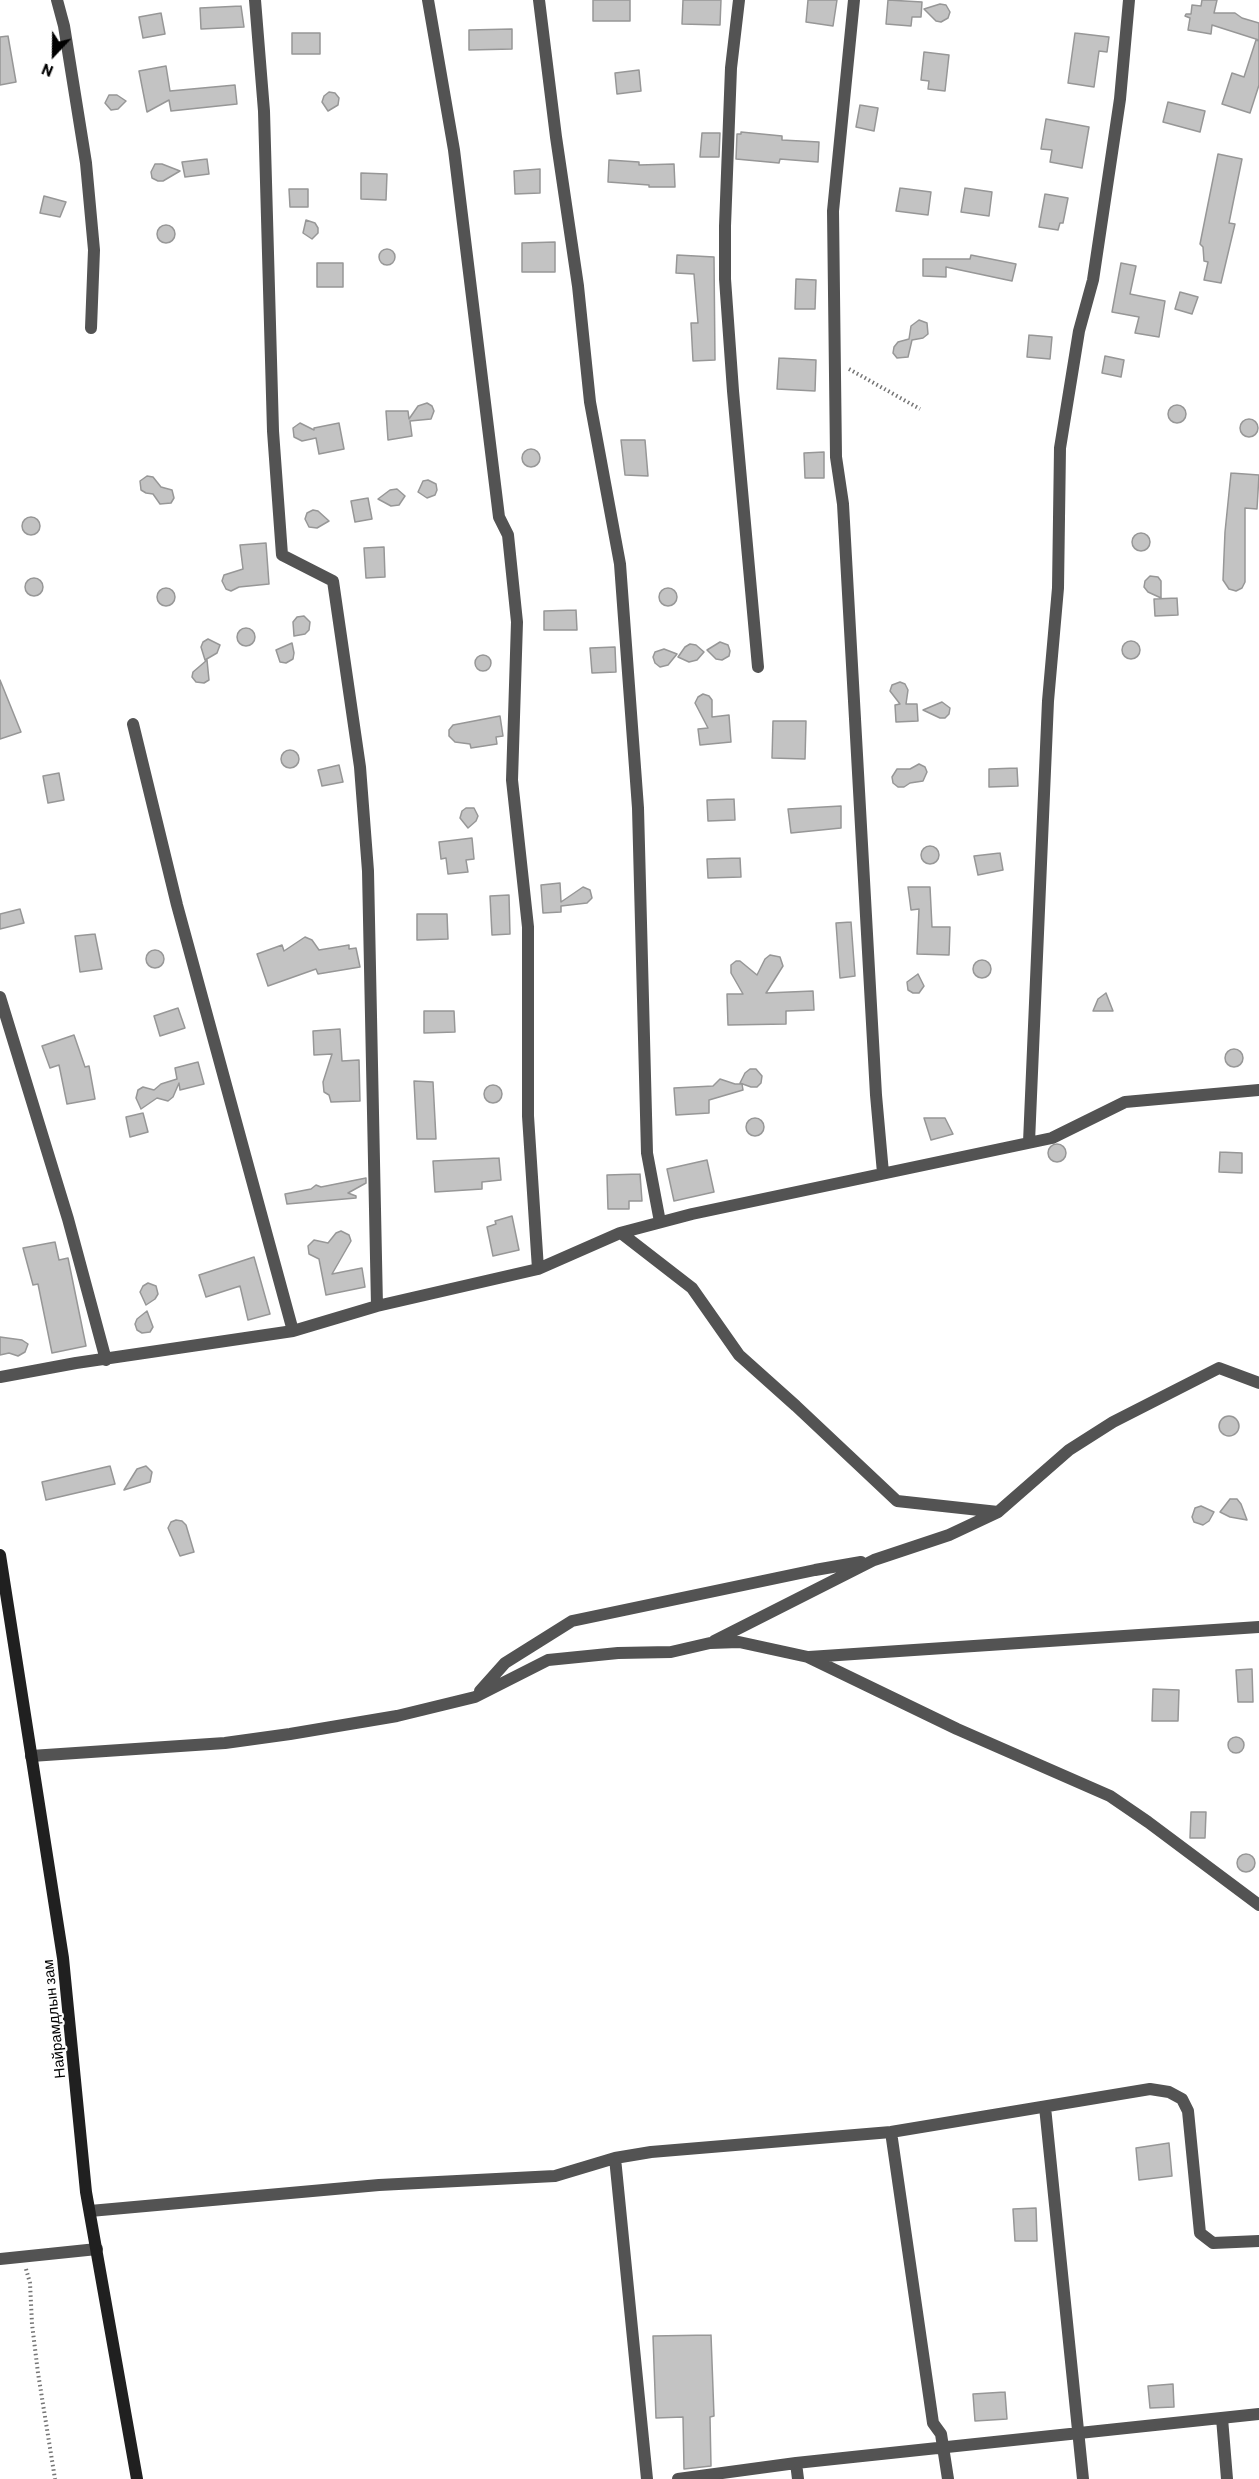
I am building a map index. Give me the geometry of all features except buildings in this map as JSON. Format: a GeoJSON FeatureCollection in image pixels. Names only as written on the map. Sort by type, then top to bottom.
{"type":"FeatureCollection","features":[{"type":"Feature","properties":{"kind":"main road","name":"Найрамдлын зам"},"geometry":{"type":"LineString","coordinates":[[0,1555],[63,1958],[90,2211],[137,2479]]}},
{"type":"Feature","properties":{"kind":"street"},"geometry":{"type":"LineString","coordinates":[[57,0],[64,26],[86,163],[94,250],[91,328]]}},
{"type":"Feature","properties":{"kind":"street"},"geometry":{"type":"LineString","coordinates":[[255,0],[264,111],[273,431],[282,555],[333,580],[360,767],[369,872],[377,1306]]}},
{"type":"Feature","properties":{"kind":"street"},"geometry":{"type":"LineString","coordinates":[[428,0],[454,150],[500,517],[507,535],[517,622],[512,780],[528,927],[528,1116],[538,1269]]}},
{"type":"Feature","properties":{"kind":"street"},"geometry":{"type":"LineString","coordinates":[[539,0],[591,402],[620,564],[638,808],[647,1153],[660,1222]]}},
{"type":"Feature","properties":{"kind":"street"},"geometry":{"type":"LineString","coordinates":[[739,0],[731,68],[725,279],[758,667]]}},
{"type":"Feature","properties":{"kind":"street"},"geometry":{"type":"LineString","coordinates":[[854,0],[833,211],[836,457],[843,504],[876,1083],[884,1173]]}},
{"type":"Feature","properties":{"kind":"street"},"geometry":{"type":"LineString","coordinates":[[1029,1142],[1048,701],[1058,588],[1060,448],[1079,331],[1093,280],[1120,99],[1129,0]]}},
{"type":"Feature","properties":{"kind":"street"},"geometry":{"type":"LineString","coordinates":[[133,724],[180,915],[293,1331]]}},
{"type":"Feature","properties":{"kind":"street"},"geometry":{"type":"LineString","coordinates":[[0,998],[68,1219],[106,1360]]}},
{"type":"Feature","properties":{"kind":"street"},"geometry":{"type":"LineString","coordinates":[[0,1377],[76,1363],[293,1331],[377,1306],[538,1269],[621,1233],[660,1222],[1052,1138],[1125,1102],[1259,1090]]}},
{"type":"Feature","properties":{"kind":"street"},"geometry":{"type":"LineString","coordinates":[[621,1233],[692,1288],[739,1355],[897,1501],[998,1512]]}},
{"type":"Feature","properties":{"kind":"street"},"geometry":{"type":"LineString","coordinates":[[710,1643],[874,1560],[949,1535],[998,1512],[1069,1450],[1113,1422],[1219,1368],[1259,1383]]}},
{"type":"Feature","properties":{"kind":"street"},"geometry":{"type":"LineString","coordinates":[[474,1697],[505,1663],[572,1621],[814,1569],[874,1560]]}},
{"type":"Feature","properties":{"kind":"street"},"geometry":{"type":"LineString","coordinates":[[808,1657],[1259,1627]]}},
{"type":"Feature","properties":{"kind":"street"},"geometry":{"type":"LineString","coordinates":[[32,1756],[225,1743],[290,1734],[397,1716],[474,1697],[548,1660],[618,1653],[671,1652],[710,1643],[739,1642],[808,1657],[957,1729],[1110,1796],[1259,1905]]}},
{"type":"Feature","properties":{"kind":"street"},"geometry":{"type":"LineString","coordinates":[[90,2211],[379,2185],[555,2176],[615,2158],[651,2152],[891,2132],[1150,2089],[1169,2092],[1182,2098],[1188,2111],[1200,2233],[1213,2243],[1259,2241]]}},
{"type":"Feature","properties":{"kind":"street"},"geometry":{"type":"LineString","coordinates":[[1045,2107],[1083,2479]]}},
{"type":"Feature","properties":{"kind":"street"},"geometry":{"type":"LineString","coordinates":[[891,2132],[933,2423],[941,2434],[948,2479]]}},
{"type":"Feature","properties":{"kind":"street"},"geometry":{"type":"LineString","coordinates":[[615,2158],[647,2479]]}},
{"type":"Feature","properties":{"kind":"street"},"geometry":{"type":"LineString","coordinates":[[0,2259],[97,2250]]}},
{"type":"Feature","properties":{"kind":"street"},"geometry":{"type":"LineString","coordinates":[[678,2479],[796,2463],[1080,2435],[1259,2414]]}},
{"type":"Feature","properties":{"kind":"street"},"geometry":{"type":"LineString","coordinates":[[1222,2418],[1227,2479]]}},
{"type":"Feature","properties":{"kind":"street"},"geometry":{"type":"LineString","coordinates":[[796,2463],[798,2479]]}},
{"type":"Feature","properties":{"kind":"path"},"geometry":{"type":"LineString","coordinates":[[834,354],[856,374],[920,409]]}},
{"type":"Feature","properties":{"kind":"path"},"geometry":{"type":"LineString","coordinates":[[22,2256],[30,2283],[32,2324],[55,2479]]}}]}
